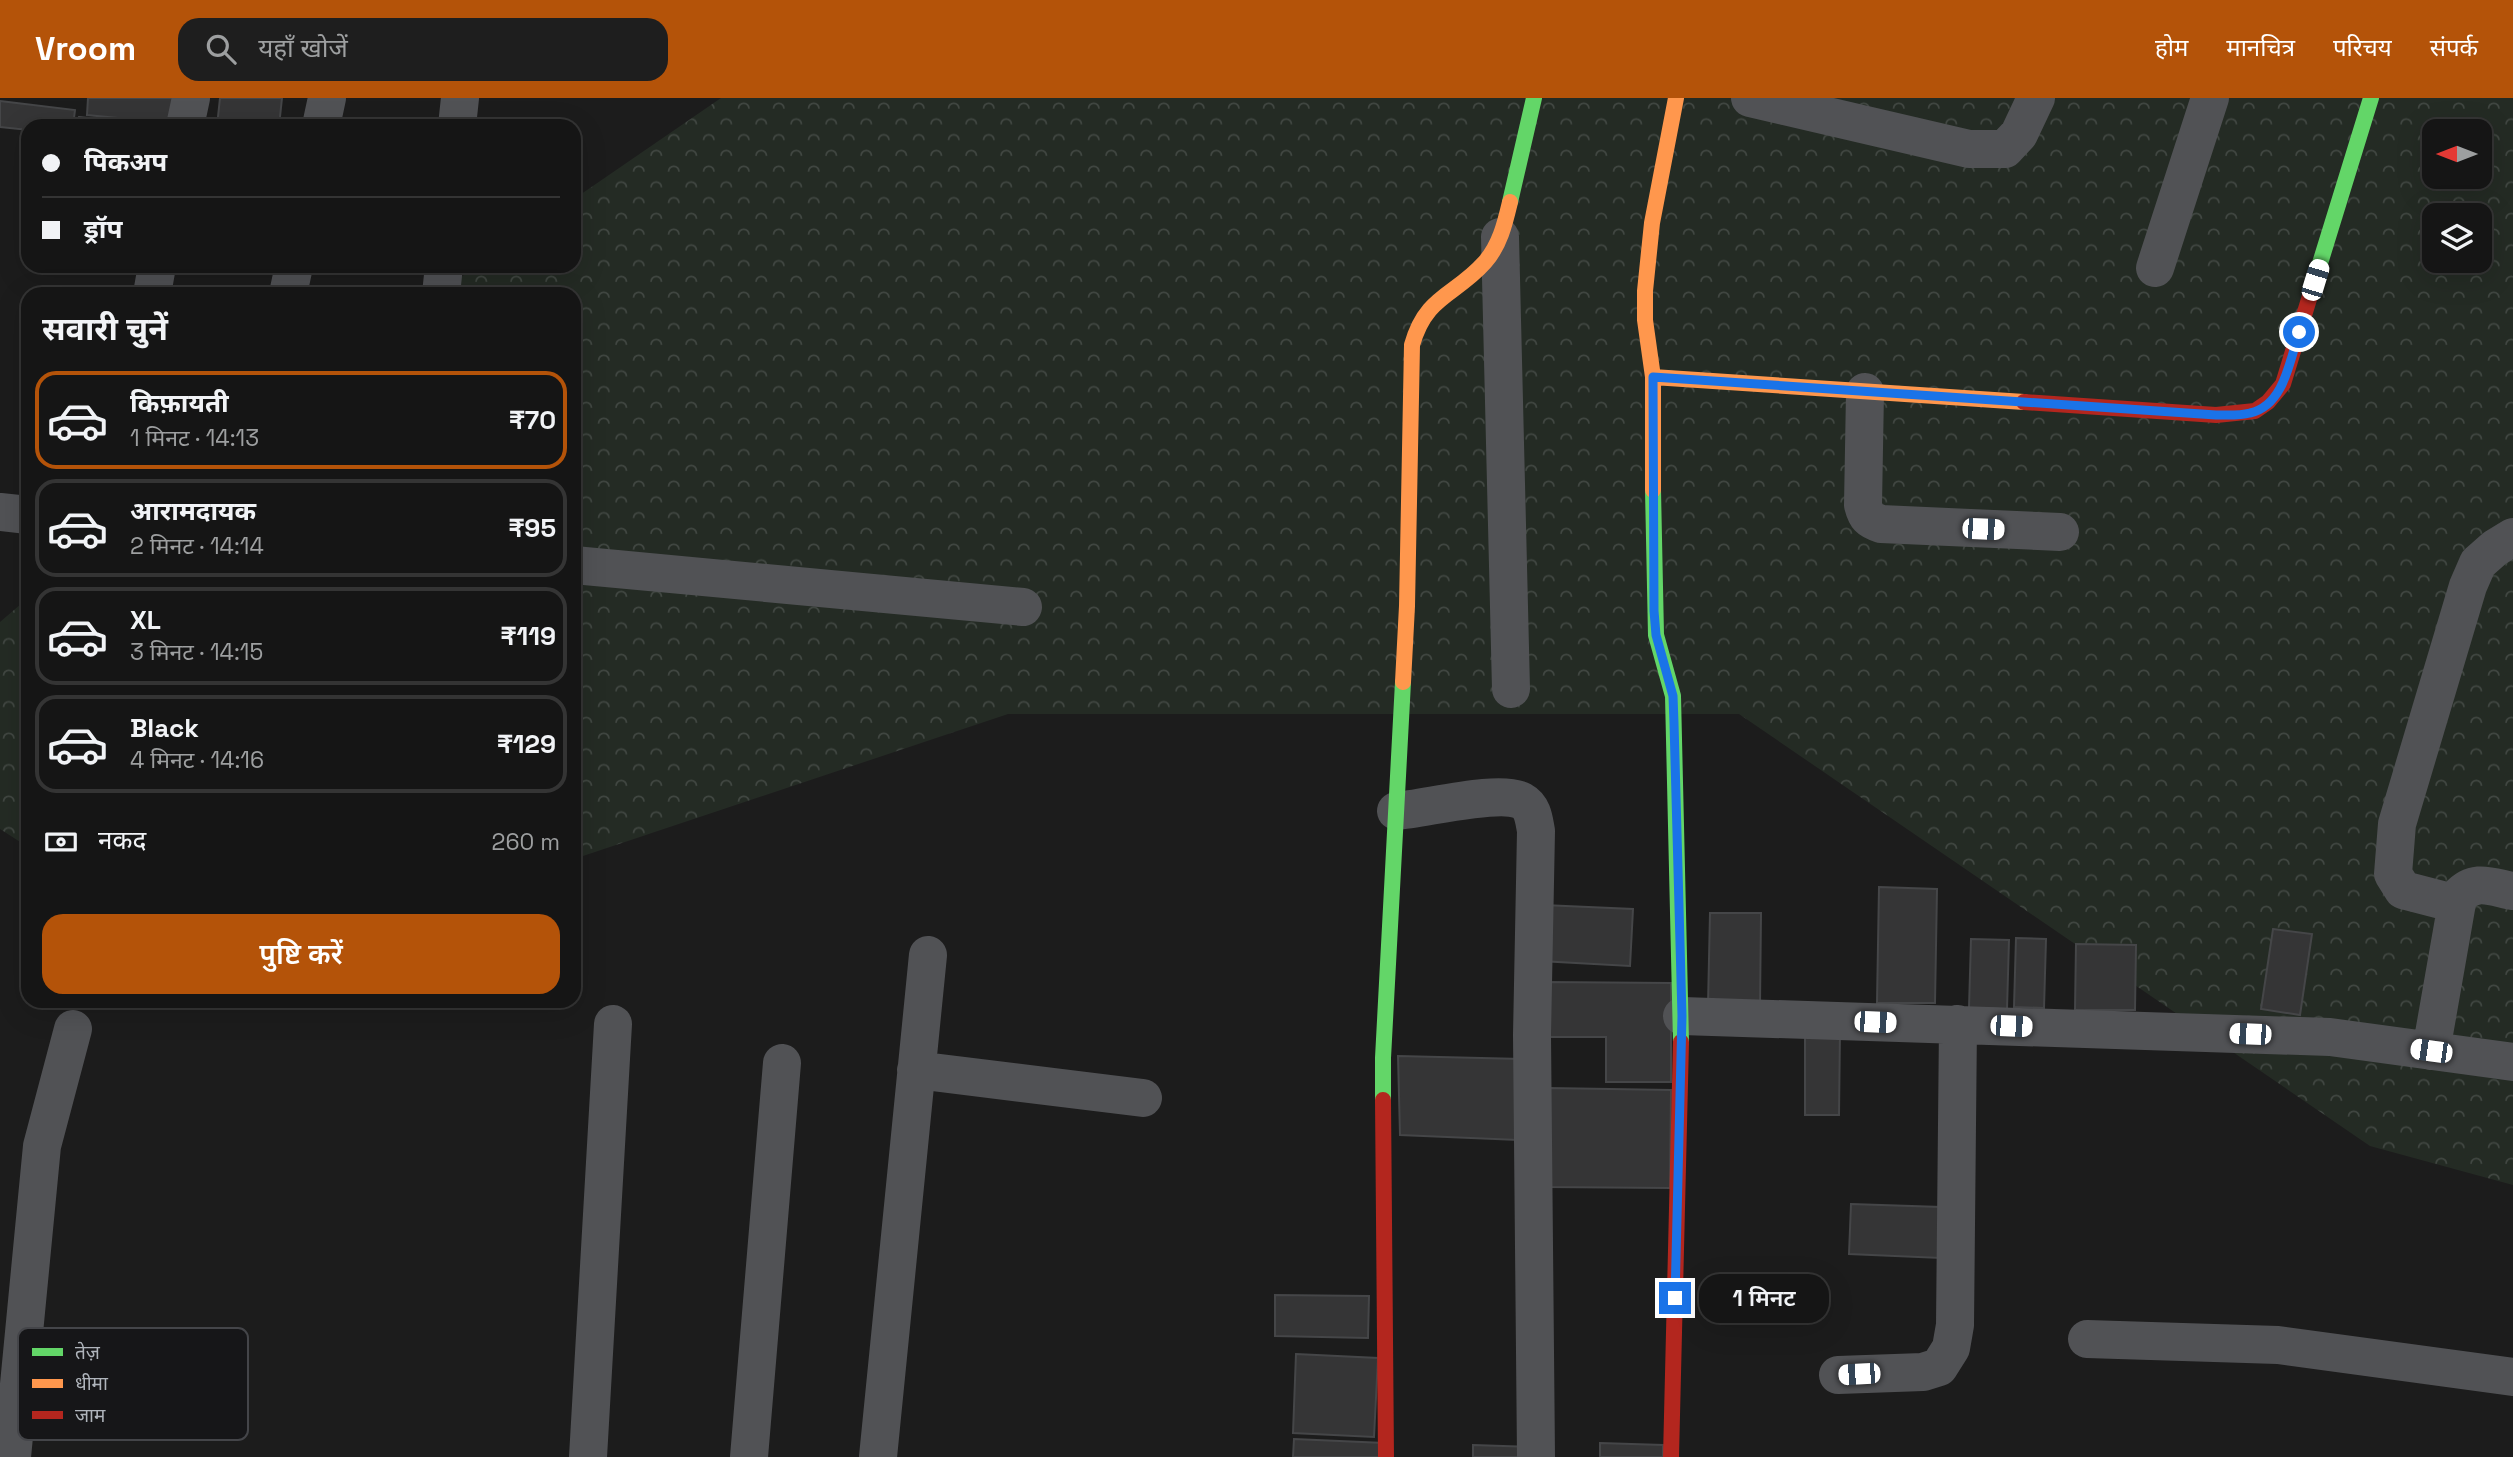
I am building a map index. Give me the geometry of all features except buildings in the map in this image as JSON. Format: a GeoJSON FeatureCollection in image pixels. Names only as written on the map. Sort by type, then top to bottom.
{"type":"FeatureCollection","features":[{"type":"Feature","properties":{"kind":"street"},"geometry":{"type":"LineString","coordinates":[[186,119],[191,98]]}},
{"type":"Feature","properties":{"kind":"street"},"geometry":{"type":"LineString","coordinates":[[322,119],[327,98]]}},
{"type":"Feature","properties":{"kind":"street"},"geometry":{"type":"LineString","coordinates":[[458,119],[460,98]]}},
{"type":"Feature","properties":{"kind":"street"},"geometry":{"type":"LineString","coordinates":[[1386,1457],[1383,1058],[1407,607],[1412,345],[1415,328],[1422,315],[1483,264],[1500,237],[1534,98]]}},
{"type":"Feature","properties":{"kind":"street"},"geometry":{"type":"LineString","coordinates":[[1671,1457],[1682,1016],[1673,696],[1656,635],[1654,611],[1653,377],[1645,320],[1647,261],[1652,223],[1676,98]]}},
{"type":"Feature","properties":{"kind":"street"},"geometry":{"type":"LineString","coordinates":[[1750,98],[1969,149],[1989,150],[2005,149],[2019,134],[2036,98]]}},
{"type":"Feature","properties":{"kind":"street"},"geometry":{"type":"LineString","coordinates":[[2155,268],[2210,98]]}},
{"type":"Feature","properties":{"kind":"street"},"geometry":{"type":"LineString","coordinates":[[1653,377],[2216,415],[2250,413],[2268,405],[2283,384],[2371,98]]}},
{"type":"Feature","properties":{"kind":"street"},"geometry":{"type":"LineString","coordinates":[[1500,237],[1511,689]]}},
{"type":"Feature","properties":{"kind":"street"},"geometry":{"type":"LineString","coordinates":[[1865,392],[1863,505],[1870,521],[1881,524],[2060,532]]}},
{"type":"Feature","properties":{"kind":"street"},"geometry":{"type":"LineString","coordinates":[[0,512],[21,514]]}},
{"type":"Feature","properties":{"kind":"street"},"geometry":{"type":"LineString","coordinates":[[2457,904],[2403,890],[2398,884],[2393,874],[2397,824],[2468,586],[2478,563],[2513,537]]}},
{"type":"Feature","properties":{"kind":"street"},"geometry":{"type":"LineString","coordinates":[[581,566],[1023,607]]}},
{"type":"Feature","properties":{"kind":"street"},"geometry":{"type":"LineString","coordinates":[[1396,811],[1502,796],[1522,802],[1532,810],[1536,831],[1532,1035],[1536,1457]]}},
{"type":"Feature","properties":{"kind":"street"},"geometry":{"type":"LineString","coordinates":[[2431,1051],[2458,897],[2466,888],[2477,884],[2513,891]]}},
{"type":"Feature","properties":{"kind":"street"},"geometry":{"type":"LineString","coordinates":[[878,1457],[928,955]]}},
{"type":"Feature","properties":{"kind":"street"},"geometry":{"type":"LineString","coordinates":[[1682,1016],[2330,1037],[2513,1062]]}},
{"type":"Feature","properties":{"kind":"street"},"geometry":{"type":"LineString","coordinates":[[588,1457],[613,1024]]}},
{"type":"Feature","properties":{"kind":"street"},"geometry":{"type":"LineString","coordinates":[[1838,1376],[1923,1372],[1940,1367],[1951,1348],[1955,1325],[1958,1024]]}},
{"type":"Feature","properties":{"kind":"street"},"geometry":{"type":"LineString","coordinates":[[24,1328],[42,1146],[73,1029]]}},
{"type":"Feature","properties":{"kind":"street"},"geometry":{"type":"LineString","coordinates":[[749,1457],[782,1063]]}},
{"type":"Feature","properties":{"kind":"street"},"geometry":{"type":"LineString","coordinates":[[916,1070],[1143,1098]]}},
{"type":"Feature","properties":{"kind":"street"},"geometry":{"type":"LineString","coordinates":[[2087,1339],[2277,1345],[2513,1377]]}},
{"type":"Feature","properties":{"kind":"street"},"geometry":{"type":"LineString","coordinates":[[12,1457],[18,1395]]}},
{"type":"Feature","properties":{"kind":"green space"},"geometry":{"type":"Polygon","coordinates":[[[721,98],[2513,98],[2513,1185],[2370,1146],[1739,714],[1008,714],[581,857],[581,287],[446,287],[467,273],[581,273],[581,194],[721,98]]]}},
{"type":"Feature","properties":{"kind":"green space"},"geometry":{"type":"Polygon","coordinates":[[[21,604],[21,842],[0,829],[0,622],[21,604]]]}},
{"type":"Feature","properties":{"kind":"traffic: fast"},"geometry":{"type":"LineString","coordinates":[[1510,202],[1534,98]]}},
{"type":"Feature","properties":{"kind":"traffic: fast"},"geometry":{"type":"LineString","coordinates":[[2317,273],[2371,98]]}},
{"type":"Feature","properties":{"kind":"traffic: fast"},"geometry":{"type":"LineString","coordinates":[[1653,490],[1656,635],[1673,696],[1681,1042]]}},
{"type":"Feature","properties":{"kind":"traffic: fast"},"geometry":{"type":"LineString","coordinates":[[1383,1100],[1403,682]]}},
{"type":"Feature","properties":{"kind":"traffic: slow"},"geometry":{"type":"LineString","coordinates":[[1653,490],[1653,377],[1645,320],[1645,291],[1652,223],[1676,98]]}},
{"type":"Feature","properties":{"kind":"traffic: slow"},"geometry":{"type":"LineString","coordinates":[[1403,682],[1412,345],[1418,328],[1433,306],[1474,273],[1495,248],[1510,202]]}},
{"type":"Feature","properties":{"kind":"traffic: slow"},"geometry":{"type":"LineString","coordinates":[[1653,377],[2024,402]]}},
{"type":"Feature","properties":{"kind":"traffic: jam"},"geometry":{"type":"LineString","coordinates":[[2024,402],[2216,415],[2255,411],[2268,402],[2283,384],[2317,273]]}},
{"type":"Feature","properties":{"kind":"traffic: jam"},"geometry":{"type":"LineString","coordinates":[[1671,1457],[1681,1042]]}},
{"type":"Feature","properties":{"kind":"traffic: jam"},"geometry":{"type":"LineString","coordinates":[[1383,1100],[1386,1457]]}},
{"type":"Feature","properties":{"kind":"route"},"geometry":{"type":"LineString","coordinates":[[1675,1298],[1682,1016],[1673,696],[1656,635],[1654,611],[1653,377],[2216,415],[2250,413],[2268,405],[2283,384],[2299,332]]}}]}
